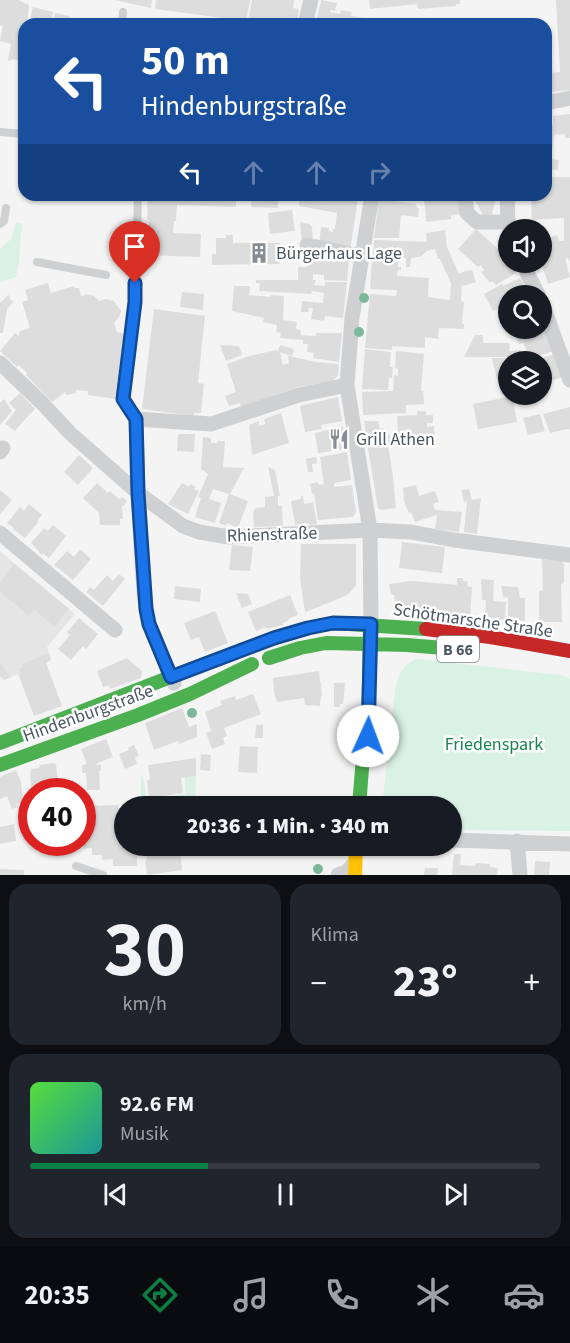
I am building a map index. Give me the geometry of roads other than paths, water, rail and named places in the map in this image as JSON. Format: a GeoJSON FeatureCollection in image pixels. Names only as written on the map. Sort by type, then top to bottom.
{"type":"FeatureCollection","features":[{"type":"Feature","properties":{"kind":"main road","name":"Hindenburgstraße"},"geometry":{"type":"LineString","coordinates":[[0,751],[66,729],[274,638],[333,623],[371,624]]}},
{"type":"Feature","properties":{"kind":"main road"},"geometry":{"type":"LineString","coordinates":[[360,796],[363,756],[368,736],[371,624]]}},
{"type":"Feature","properties":{"kind":"main road","name":"Schötmarsche Straße"},"geometry":{"type":"LineString","coordinates":[[371,624],[490,637],[570,651]]}},
{"type":"Feature","properties":{"kind":"main road","name":"Hindenburgstraße"},"geometry":{"type":"LineString","coordinates":[[0,743],[173,682],[252,664],[312,645],[370,643],[471,650],[547,648]]}},
{"type":"Feature","properties":{"kind":"main road","name":"Hindenburgstraße"},"geometry":{"type":"LineString","coordinates":[[0,765],[138,715],[190,694],[252,664]]}},
{"type":"Feature","properties":{"kind":"main road","name":"Hindenburgstraße"},"geometry":{"type":"LineString","coordinates":[[0,739],[20,735]]}},
{"type":"Feature","properties":{"kind":"street"},"geometry":{"type":"LineString","coordinates":[[306,18],[311,0]]}},
{"type":"Feature","properties":{"kind":"street"},"geometry":{"type":"LineString","coordinates":[[371,201],[352,318],[347,385],[369,530],[371,624]]}},
{"type":"Feature","properties":{"kind":"street"},"geometry":{"type":"LineString","coordinates":[[466,201],[467,213],[477,222],[498,225]]}},
{"type":"Feature","properties":{"kind":"street"},"geometry":{"type":"LineString","coordinates":[[508,201],[509,219]]}},
{"type":"Feature","properties":{"kind":"street"},"geometry":{"type":"LineString","coordinates":[[308,245],[361,256]]}},
{"type":"Feature","properties":{"kind":"street"},"geometry":{"type":"LineString","coordinates":[[552,330],[570,380]]}},
{"type":"Feature","properties":{"kind":"street","name":"Rhienstraße"},"geometry":{"type":"LineString","coordinates":[[0,363],[70,433],[138,493],[183,526],[199,532],[229,537],[369,530],[411,532],[570,555]]}},
{"type":"Feature","properties":{"kind":"street"},"geometry":{"type":"LineString","coordinates":[[173,682],[149,624],[146,609],[138,493],[136,419],[211,424],[298,395],[347,385]]}},
{"type":"Feature","properties":{"kind":"street"},"geometry":{"type":"LineString","coordinates":[[0,533],[115,630]]}},
{"type":"Feature","properties":{"kind":"street"},"geometry":{"type":"LineString","coordinates":[[462,840],[566,844]]}},
{"type":"Feature","properties":{"kind":"street"},"geometry":{"type":"LineString","coordinates":[[517,841],[520,875]]}},
{"type":"Feature","properties":{"kind":"street"},"geometry":{"type":"LineString","coordinates":[[338,875],[355,869]]}},
{"type":"Feature","properties":{"kind":"lane"},"geometry":{"type":"LineString","coordinates":[[122,18],[123,12]]}},
{"type":"Feature","properties":{"kind":"lane"},"geometry":{"type":"LineString","coordinates":[[0,132],[18,134]]}},
{"type":"Feature","properties":{"kind":"lane"},"geometry":{"type":"LineString","coordinates":[[136,419],[123,399],[135,302],[138,201]]}},
{"type":"Feature","properties":{"kind":"lane"},"geometry":{"type":"LineString","coordinates":[[0,224],[4,221],[6,208]]}},
{"type":"Feature","properties":{"kind":"lane"},"geometry":{"type":"LineString","coordinates":[[38,262],[106,274]]}},
{"type":"Feature","properties":{"kind":"lane"},"geometry":{"type":"LineString","coordinates":[[76,866],[103,875]]}},
{"type":"Feature","properties":{"kind":"place","name":"Bürgerhaus Lage"},"geometry":{"type":"Point","coordinates":[259,253]}},
{"type":"Feature","properties":{"kind":"place","name":"Grill Athen"},"geometry":{"type":"Point","coordinates":[339,439]}},
{"type":"Feature","properties":{"kind":"park label","name":"Friedenspark"},"geometry":{"type":"Point","coordinates":[494,744]}}]}
